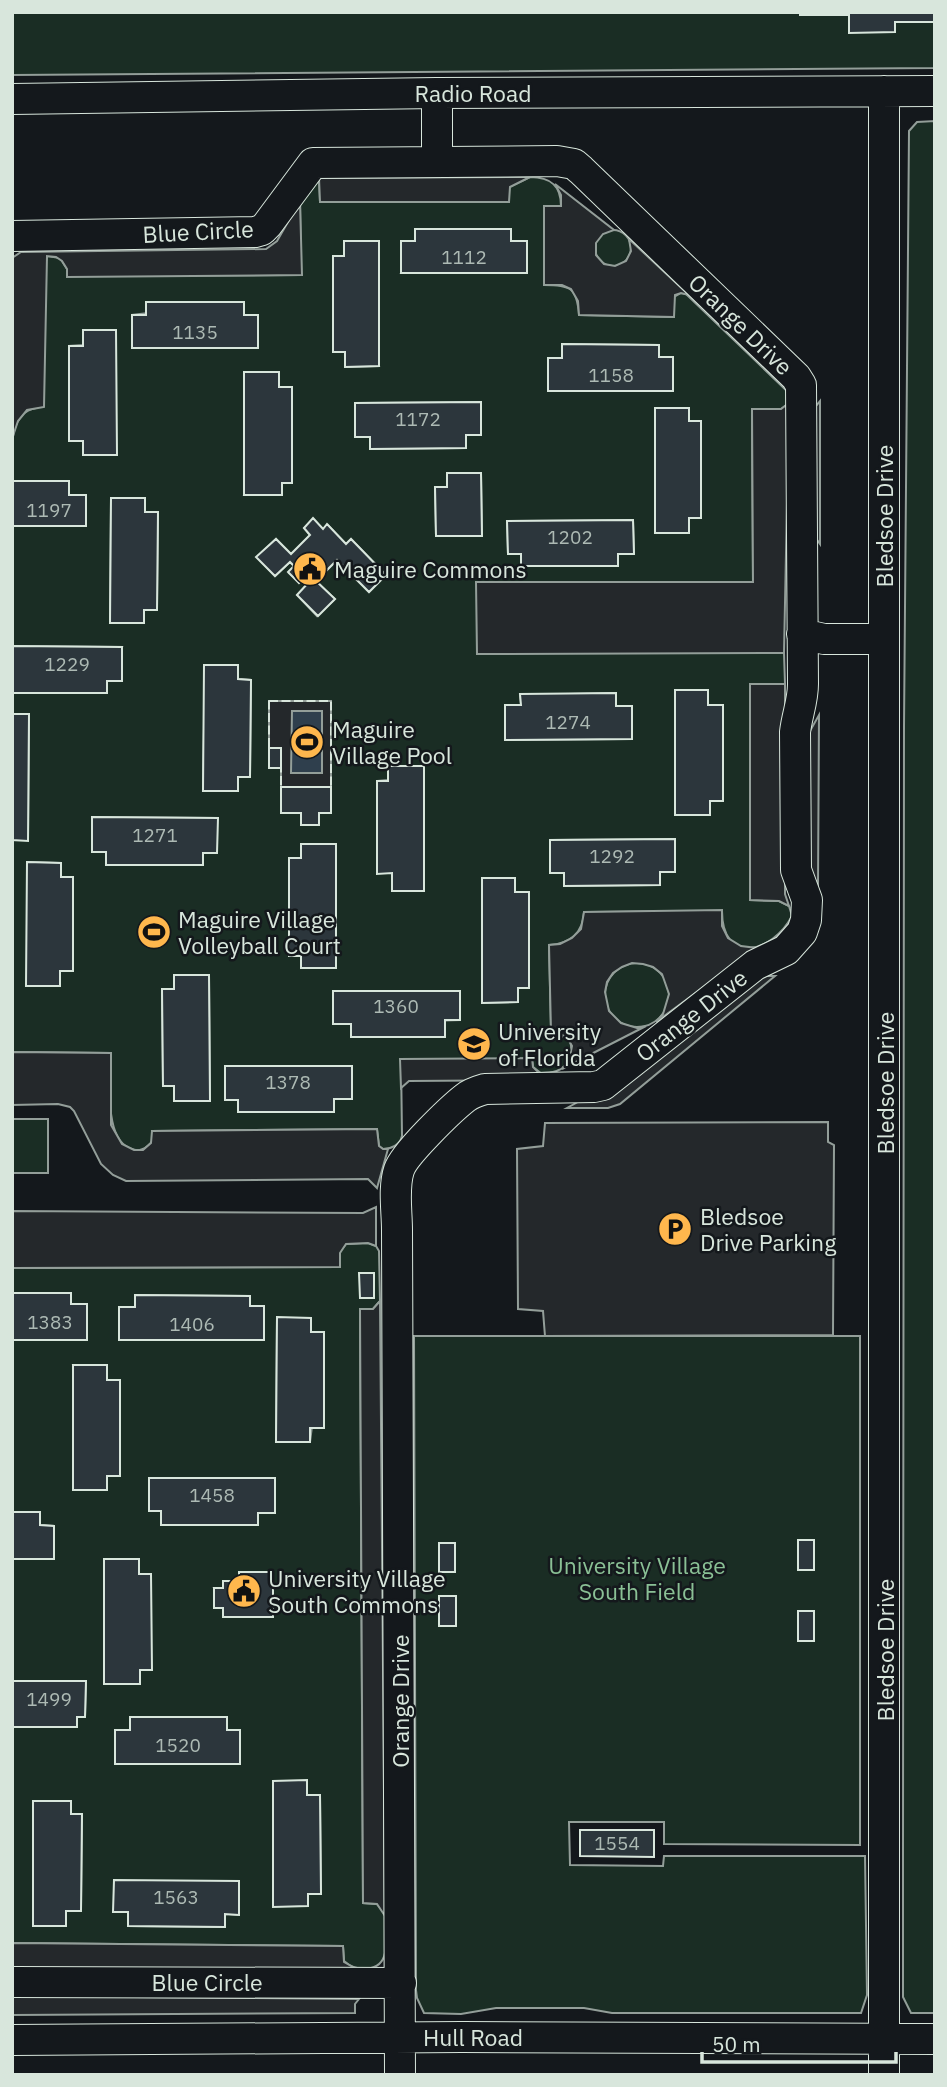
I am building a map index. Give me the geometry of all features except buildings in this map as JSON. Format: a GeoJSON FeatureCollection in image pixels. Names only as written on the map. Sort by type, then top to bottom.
{"type":"FeatureCollection","features":[{"type":"Feature","properties":{"kind":"street","name":"Bledsoe Drive"},"geometry":{"type":"LineString","coordinates":[[884,91],[884,2075]]}},
{"type":"Feature","properties":{"kind":"street","name":"Radio Road"},"geometry":{"type":"LineString","coordinates":[[12,99],[437,93],[935,91]]}},
{"type":"Feature","properties":{"kind":"street"},"geometry":{"type":"LineString","coordinates":[[437,93],[437,162]]}},
{"type":"Feature","properties":{"kind":"street","name":"Orange Drive"},"geometry":{"type":"LineString","coordinates":[[400,2075],[398,1172],[402,1162],[420,1143],[457,1105],[475,1092],[485,1088],[603,1085],[755,965],[782,953],[798,937],[806,920],[807,900],[796,870],[795,732],[796,717],[803,702],[801,385],[796,377],[574,164],[557,161],[437,162]]}},
{"type":"Feature","properties":{"kind":"street","name":"Blue Circle"},"geometry":{"type":"LineString","coordinates":[[12,236],[255,232],[267,225],[313,163],[437,162]]}},
{"type":"Feature","properties":{"kind":"street"},"geometry":{"type":"LineString","coordinates":[[802,634],[824,639],[884,639]]}},
{"type":"Feature","properties":{"kind":"street","name":"Blue Circle"},"geometry":{"type":"LineString","coordinates":[[12,1982],[401,1983]]}},
{"type":"Feature","properties":{"kind":"street","name":"Hull Road"},"geometry":{"type":"LineString","coordinates":[[12,2040],[935,2039]]}},
{"type":"Feature","properties":{"kind":"green space"},"geometry":{"type":"Polygon","coordinates":[[[12,12],[935,12],[935,68],[12,75],[12,12]]]}},
{"type":"Feature","properties":{"kind":"green space"},"geometry":{"type":"Polygon","coordinates":[[[935,121],[935,2013],[911,2013],[903,1997],[904,726],[909,131],[917,122],[935,121]]]}},
{"type":"Feature","properties":{"kind":"green space"},"geometry":{"type":"Polygon","coordinates":[[[530,177],[549,181],[557,188],[561,206],[545,206],[544,285],[566,287],[574,293],[579,315],[674,317],[674,297],[681,293],[686,294],[789,393],[789,403],[781,409],[752,410],[753,582],[477,582],[477,653],[784,653],[785,684],[751,684],[750,900],[779,901],[789,906],[792,916],[773,939],[750,948],[739,946],[730,940],[724,928],[722,911],[584,912],[581,926],[574,936],[549,945],[551,1030],[570,1041],[571,1055],[566,1065],[556,1071],[542,1074],[533,1067],[532,1059],[401,1059],[402,1136],[392,1147],[383,1149],[379,1146],[377,1129],[152,1131],[153,1140],[148,1146],[139,1150],[129,1148],[115,1132],[112,1119],[111,1053],[12,1052],[12,840],[28,840],[29,714],[12,714],[12,693],[107,693],[107,681],[122,647],[12,646],[12,526],[86,495],[69,495],[69,481],[12,481],[15,427],[26,412],[36,408],[38,303],[47,256],[60,258],[67,269],[67,276],[301,275],[300,201],[319,178],[320,202],[509,202],[509,187],[530,177]],[[416,229],[415,241],[401,273],[527,273],[527,242],[511,241],[511,229],[416,229]],[[333,256],[333,352],[345,352],[346,367],[379,366],[344,256],[333,256]],[[244,302],[132,315],[133,348],[257,348],[244,315],[244,302]],[[83,331],[83,345],[69,346],[69,440],[83,441],[83,455],[116,455],[116,331],[83,331]],[[562,344],[562,358],[548,358],[548,391],[673,391],[673,357],[659,357],[659,345],[562,344]],[[279,372],[244,495],[282,495],[282,483],[292,483],[292,387],[279,387],[279,372]],[[481,402],[355,403],[355,437],[370,437],[371,449],[466,448],[466,435],[481,435],[481,402]],[[447,473],[447,487],[435,488],[436,535],[482,535],[481,473],[447,473]],[[111,498],[110,623],[143,623],[144,610],[157,609],[158,513],[145,512],[145,498],[111,498]],[[313,519],[304,528],[310,535],[291,554],[276,539],[257,557],[275,576],[290,562],[294,566],[289,573],[299,582],[306,576],[310,581],[297,595],[317,616],[335,599],[316,581],[337,560],[369,592],[386,575],[351,539],[346,544],[328,525],[323,529],[313,519]],[[633,520],[507,521],[508,554],[521,554],[522,566],[618,566],[618,554],[634,554],[633,520]],[[205,665],[203,790],[238,791],[238,777],[250,776],[251,680],[238,679],[238,665],[205,665]],[[675,690],[675,814],[708,705],[708,690],[675,690]],[[616,693],[520,695],[521,705],[505,705],[506,740],[631,739],[632,706],[616,706],[616,693]],[[269,701],[269,768],[281,768],[281,813],[301,813],[301,825],[319,825],[319,813],[331,813],[331,701],[269,701]],[[389,766],[388,780],[378,781],[378,873],[392,873],[393,891],[424,891],[424,766],[389,766]],[[93,817],[92,852],[106,852],[106,865],[202,865],[203,853],[217,853],[217,818],[93,817]],[[675,839],[550,840],[550,872],[564,873],[565,886],[660,885],[660,872],[675,872],[675,839]],[[302,844],[301,858],[289,859],[289,955],[301,956],[301,968],[335,968],[336,844],[302,844]],[[28,862],[60,986],[60,971],[73,971],[73,878],[61,877],[61,863],[28,862]],[[482,878],[483,1003],[517,1002],[518,988],[529,988],[529,893],[515,892],[515,878],[482,878]],[[174,975],[174,989],[162,990],[163,1086],[174,1086],[210,1100],[209,975],[174,975]],[[333,991],[333,1024],[460,1020],[459,991],[333,991]],[[225,1066],[225,1099],[238,1100],[239,1112],[333,1112],[334,1099],[352,1098],[352,1066],[225,1066]]]}},
{"type":"Feature","properties":{"kind":"green space"},"geometry":{"type":"Polygon","coordinates":[[[613,230],[626,235],[631,248],[626,261],[613,266],[600,261],[595,248],[600,235],[613,230]]]}},
{"type":"Feature","properties":{"kind":"green space"},"geometry":{"type":"Polygon","coordinates":[[[637,963],[649,965],[660,972],[667,983],[667,1007],[660,1018],[649,1025],[637,1027],[625,1025],[614,1018],[607,1007],[605,995],[607,983],[614,972],[625,965],[637,963]]]}},
{"type":"Feature","properties":{"kind":"green space"},"geometry":{"type":"Polygon","coordinates":[[[12,1119],[48,1119],[48,1173],[12,1173],[12,1119]]]}},
{"type":"Feature","properties":{"kind":"green space"},"geometry":{"type":"Polygon","coordinates":[[[368,1243],[376,1246],[379,1251],[380,1301],[373,1309],[360,1310],[363,1903],[377,1904],[385,1913],[386,1943],[383,1960],[368,1969],[349,1965],[344,1961],[343,1946],[12,1943],[12,1727],[76,1727],[77,1717],[85,1717],[86,1682],[12,1681],[12,1559],[54,1559],[54,1526],[40,1525],[40,1512],[12,1512],[12,1340],[87,1340],[87,1305],[12,1293],[12,1268],[339,1267],[340,1251],[346,1244],[368,1243]],[[135,1295],[135,1307],[119,1307],[119,1340],[264,1340],[264,1306],[250,1306],[250,1296],[135,1295]],[[277,1318],[276,1442],[310,1442],[324,1332],[311,1332],[310,1318],[277,1318]],[[73,1365],[107,1490],[107,1476],[120,1476],[120,1380],[107,1380],[107,1365],[73,1365]],[[149,1478],[149,1511],[161,1511],[161,1525],[258,1525],[258,1513],[274,1478],[149,1478]],[[104,1559],[104,1684],[140,1684],[140,1670],[151,1669],[151,1575],[139,1574],[139,1559],[104,1559]],[[240,1572],[239,1581],[224,1581],[223,1588],[214,1588],[224,1617],[273,1617],[273,1572],[240,1572]],[[131,1717],[130,1730],[115,1730],[115,1764],[240,1764],[240,1730],[227,1730],[227,1717],[131,1717]],[[273,1781],[273,1906],[307,1906],[308,1894],[321,1894],[320,1796],[307,1795],[307,1781],[273,1781]],[[33,1801],[33,1926],[65,1926],[66,1911],[81,1910],[82,1815],[71,1814],[71,1801],[33,1801]],[[239,1882],[113,1911],[128,1912],[128,1926],[224,1927],[225,1914],[238,1915],[239,1882]]]}},
{"type":"Feature","properties":{"kind":"green space","name":"University Village South Field"},"geometry":{"type":"Polygon","coordinates":[[[414,1336],[860,1336],[860,1845],[664,1844],[664,1822],[569,1822],[570,1865],[663,1866],[664,1856],[865,1856],[867,1995],[861,2013],[612,2013],[584,2008],[496,2008],[461,2014],[424,2013],[416,1990],[414,1336]]]}},
{"type":"Feature","properties":{"kind":"shaded area"},"geometry":{"type":"Polygon","coordinates":[[[530,177],[510,187],[509,202],[320,202],[319,178],[530,177]]]}},
{"type":"Feature","properties":{"kind":"shaded area"},"geometry":{"type":"Polygon","coordinates":[[[555,184],[614,230],[603,234],[596,243],[596,255],[604,264],[615,266],[626,261],[631,251],[629,239],[689,295],[675,295],[674,317],[579,315],[578,301],[571,289],[562,285],[544,285],[544,206],[561,206],[561,195],[555,184]]]}},
{"type":"Feature","properties":{"kind":"shaded area"},"geometry":{"type":"Polygon","coordinates":[[[300,201],[302,275],[67,277],[67,269],[62,261],[47,256],[44,407],[27,410],[18,421],[12,439],[12,258],[21,252],[266,249],[277,241],[300,201]]]}},
{"type":"Feature","properties":{"kind":"shaded area"},"geometry":{"type":"Polygon","coordinates":[[[820,401],[820,544],[811,531],[811,412],[820,401]]]}},
{"type":"Feature","properties":{"kind":"shaded area"},"geometry":{"type":"Polygon","coordinates":[[[789,403],[784,653],[477,654],[476,582],[753,582],[752,409],[781,409],[789,403]]]}},
{"type":"Feature","properties":{"kind":"shaded area"},"geometry":{"type":"Polygon","coordinates":[[[750,684],[785,684],[785,894],[789,906],[779,901],[750,900],[750,684]]]}},
{"type":"Feature","properties":{"kind":"shaded area"},"geometry":{"type":"Polygon","coordinates":[[[269,701],[331,701],[331,787],[281,787],[281,768],[269,768],[269,701]]]}},
{"type":"Feature","properties":{"kind":"shaded area"},"geometry":{"type":"Polygon","coordinates":[[[819,715],[818,887],[807,873],[810,731],[819,715]]]}},
{"type":"Feature","properties":{"kind":"shaded area"},"geometry":{"type":"Polygon","coordinates":[[[722,910],[722,926],[728,938],[741,946],[757,948],[656,1022],[663,1014],[669,994],[662,974],[643,964],[632,963],[622,967],[613,973],[607,982],[605,992],[609,1011],[621,1023],[637,1028],[646,1026],[562,1069],[569,1061],[572,1046],[567,1037],[551,1031],[549,945],[560,944],[572,938],[581,929],[584,912],[722,910]]]}},
{"type":"Feature","properties":{"kind":"shaded area"},"geometry":{"type":"Polygon","coordinates":[[[758,976],[775,976],[620,1104],[608,1108],[567,1108],[585,1098],[758,976]]]}},
{"type":"Feature","properties":{"kind":"shaded area"},"geometry":{"type":"Polygon","coordinates":[[[12,1052],[111,1053],[111,1125],[122,1144],[134,1150],[143,1150],[151,1143],[152,1131],[377,1129],[379,1146],[388,1149],[377,1188],[368,1179],[126,1181],[113,1175],[101,1164],[70,1107],[58,1104],[12,1105],[12,1052]]]}},
{"type":"Feature","properties":{"kind":"shaded area"},"geometry":{"type":"Polygon","coordinates":[[[532,1058],[533,1067],[539,1073],[557,1072],[532,1080],[409,1081],[401,1088],[400,1059],[532,1058]]]}},
{"type":"Feature","properties":{"kind":"shaded area","name":"Bledsoe Drive Parking"},"geometry":{"type":"Polygon","coordinates":[[[828,1122],[828,1142],[834,1145],[833,1335],[545,1336],[543,1311],[518,1309],[517,1149],[543,1146],[545,1123],[828,1122]]]}},
{"type":"Feature","properties":{"kind":"shaded area"},"geometry":{"type":"Polygon","coordinates":[[[376,1207],[376,1246],[368,1243],[346,1244],[340,1253],[340,1267],[12,1268],[12,1211],[363,1213],[376,1207]]]}},
{"type":"Feature","properties":{"kind":"shaded area"},"geometry":{"type":"Polygon","coordinates":[[[380,1301],[385,1916],[377,1904],[363,1903],[360,1309],[373,1309],[380,1301]]]}},
{"type":"Feature","properties":{"kind":"shaded area"},"geometry":{"type":"Polygon","coordinates":[[[12,1943],[343,1946],[344,1962],[358,1970],[12,1969],[12,1943]]]}},
{"type":"Feature","properties":{"kind":"shaded area"},"geometry":{"type":"Polygon","coordinates":[[[12,1996],[359,1999],[355,2004],[355,2013],[12,2015],[12,1996]]]}},
{"type":"Feature","properties":{"kind":"water","name":"Maguire Village Pool"},"geometry":{"type":"Polygon","coordinates":[[[292,711],[322,711],[322,773],[291,773],[292,711]]]}},
{"type":"Feature","properties":{"kind":"fence"},"geometry":{"type":"LineString","coordinates":[[269,701],[331,701],[331,787],[281,787],[281,768],[269,768],[269,701]]}},
{"type":"Feature","properties":{"kind":"place","name":"Maguire Commons"},"geometry":{"type":"Point","coordinates":[310,569]}},
{"type":"Feature","properties":{"kind":"place","name":"Maguire Village Pool"},"geometry":{"type":"Point","coordinates":[307,742]}},
{"type":"Feature","properties":{"kind":"place","name":"Maguire Village Volleyball Court"},"geometry":{"type":"Point","coordinates":[154,932]}},
{"type":"Feature","properties":{"kind":"place","name":"University of Florida"},"geometry":{"type":"Point","coordinates":[474,1044]}},
{"type":"Feature","properties":{"kind":"place","name":"Bledsoe Drive Parking"},"geometry":{"type":"Point","coordinates":[675,1229]}},
{"type":"Feature","properties":{"kind":"place","name":"University Village South Commons"},"geometry":{"type":"Point","coordinates":[244,1591]}}]}
